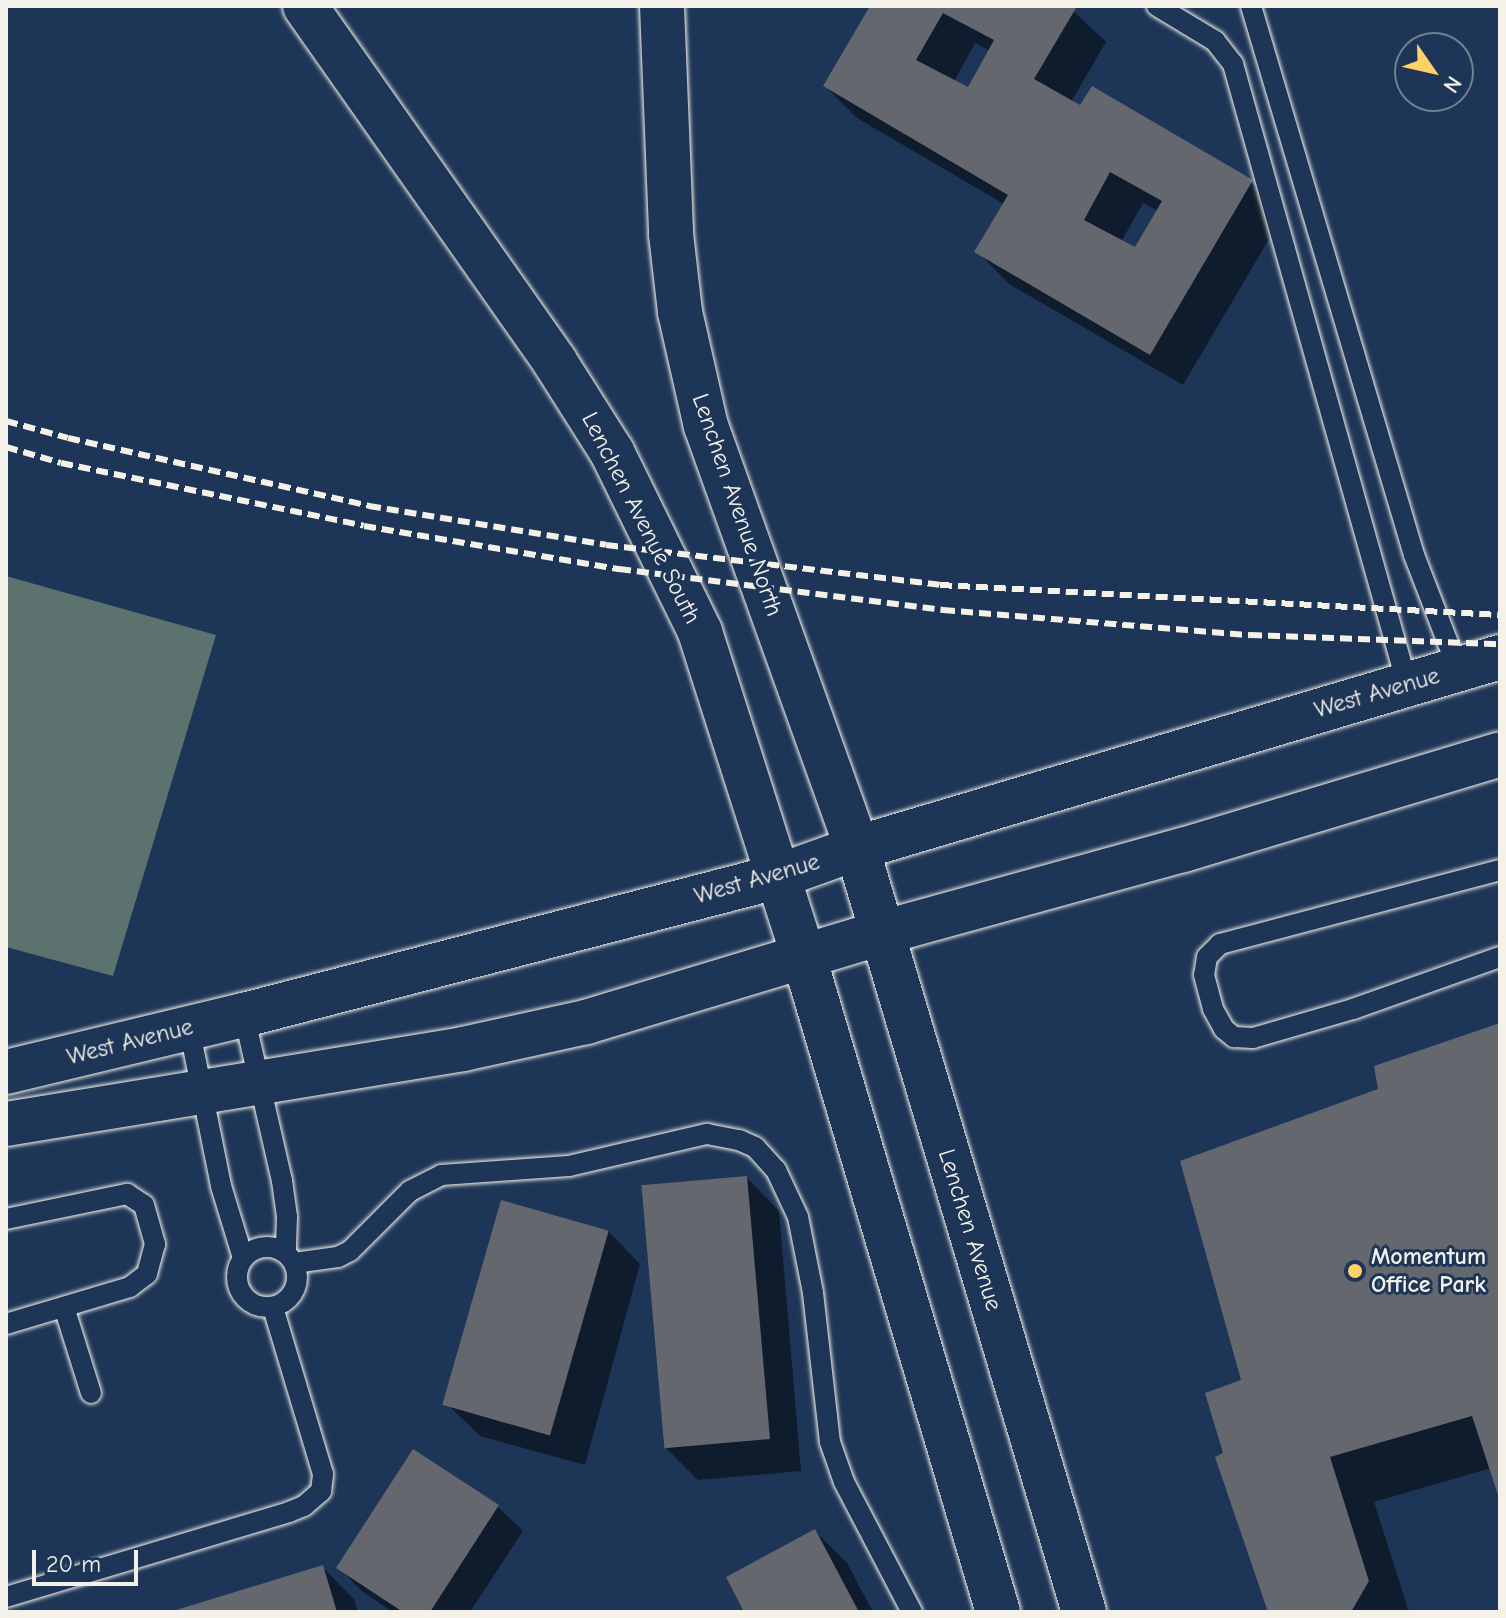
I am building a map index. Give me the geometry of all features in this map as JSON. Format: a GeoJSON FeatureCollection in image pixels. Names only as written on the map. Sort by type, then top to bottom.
{"type":"FeatureCollection","features":[{"type":"Feature","properties":{"kind":"main road","name":"Lenchen Avenue South"},"geometry":{"type":"LineString","coordinates":[[305,6],[546,350],[612,452],[700,632],[804,957]]}},
{"type":"Feature","properties":{"kind":"main road","name":"Lenchen Avenue North"},"geometry":{"type":"LineString","coordinates":[[662,6],[671,234],[680,312],[706,426],[857,848]]}},
{"type":"Feature","properties":{"kind":"main road","name":"West Avenue"},"geometry":{"type":"LineString","coordinates":[[6,1072],[244,1015],[776,877],[857,848],[1500,657]]}},
{"type":"Feature","properties":{"kind":"main road"},"geometry":{"type":"LineString","coordinates":[[6,1124],[463,1049],[586,1022],[881,933],[1183,850],[1500,754]]}},
{"type":"Feature","properties":{"kind":"main road","name":"Lenchen Avenue"},"geometry":{"type":"LineString","coordinates":[[857,848],[1084,1612]]}},
{"type":"Feature","properties":{"kind":"main road"},"geometry":{"type":"LineString","coordinates":[[804,957],[998,1612]]}},
{"type":"Feature","properties":{"kind":"lane"},"geometry":{"type":"LineString","coordinates":[[1157,6],[1215,41],[1233,64],[1407,684]]}},
{"type":"Feature","properties":{"kind":"lane"},"geometry":{"type":"LineString","coordinates":[[1251,6],[1414,555],[1458,669]]}},
{"type":"Feature","properties":{"kind":"lane"},"geometry":{"type":"LineString","coordinates":[[1500,870],[1220,944],[1207,957],[1204,975],[1213,1009],[1224,1029],[1234,1037],[1253,1038],[1353,1009],[1500,957]]}},
{"type":"Feature","properties":{"kind":"lane"},"geometry":{"type":"LineString","coordinates":[[189,1027],[221,1186],[243,1258],[237,1275],[241,1293],[255,1304],[273,1307],[287,1299],[296,1286],[282,1181],[244,1015]]}},
{"type":"Feature","properties":{"kind":"lane"},"geometry":{"type":"LineString","coordinates":[[243,1258],[268,1246],[290,1258],[338,1257],[350,1251],[410,1191],[441,1175],[569,1166],[707,1134],[739,1140],[755,1147],[776,1170],[798,1217],[813,1293],[830,1442],[844,1482],[912,1612]]}},
{"type":"Feature","properties":{"kind":"lane"},"geometry":{"type":"LineString","coordinates":[[6,1219],[114,1194],[127,1194],[144,1205],[155,1244],[147,1274],[130,1287],[6,1324]]}},
{"type":"Feature","properties":{"kind":"lane"},"geometry":{"type":"LineString","coordinates":[[64,1307],[91,1393]]}},
{"type":"Feature","properties":{"kind":"lane"},"geometry":{"type":"LineString","coordinates":[[6,1597],[289,1512],[321,1491],[323,1474],[273,1307]]}},
{"type":"Feature","properties":{"kind":"green space"},"geometry":{"type":"Polygon","coordinates":[[[6,576],[216,635],[113,976],[6,947],[6,576]]]}},
{"type":"Feature","properties":{"kind":"building"},"geometry":{"type":"Polygon","coordinates":[[[870,6],[1071,6],[1076,8],[1034,79],[1080,105],[1092,86],[1253,180],[1150,355],[974,252],[1008,195],[823,86],[870,6]],[[943,13],[916,60],[968,87],[994,40],[943,13]],[[1110,172],[1084,220],[1135,247],[1162,201],[1110,172]]]}},
{"type":"Feature","properties":{"kind":"building","name":"Momentum Office Park"},"geometry":{"type":"Polygon","coordinates":[[[1500,1023],[1500,1501],[1472,1416],[1330,1457],[1369,1581],[1351,1612],[1268,1612],[1215,1457],[1223,1453],[1205,1393],[1241,1380],[1180,1161],[1378,1089],[1374,1066],[1500,1023]]]}},
{"type":"Feature","properties":{"kind":"building"},"geometry":{"type":"Polygon","coordinates":[[[747,1176],[770,1439],[664,1448],[641,1185],[747,1176]]]}},
{"type":"Feature","properties":{"kind":"building"},"geometry":{"type":"Polygon","coordinates":[[[501,1200],[609,1231],[550,1436],[442,1405],[501,1200]]]}},
{"type":"Feature","properties":{"kind":"building"},"geometry":{"type":"Polygon","coordinates":[[[413,1449],[499,1505],[430,1612],[403,1612],[336,1568],[413,1449]]]}},
{"type":"Feature","properties":{"kind":"building"},"geometry":{"type":"Polygon","coordinates":[[[815,1529],[859,1612],[744,1612],[726,1577],[815,1529]]]}},
{"type":"Feature","properties":{"kind":"building"},"geometry":{"type":"Polygon","coordinates":[[[323,1565],[337,1612],[173,1612],[173,1611],[323,1565]]]}},
{"type":"Feature","properties":{"kind":"railway"},"geometry":{"type":"LineString","coordinates":[[6,421],[68,438],[369,506],[606,545],[940,585],[1500,615]]}},
{"type":"Feature","properties":{"kind":"railway"},"geometry":{"type":"LineString","coordinates":[[6,447],[61,463],[364,526],[619,569],[943,610],[1250,635],[1500,644]]}},
{"type":"Feature","properties":{"kind":"place","name":"Momentum Office Park"},"geometry":{"type":"Point","coordinates":[1355,1271]}}]}
